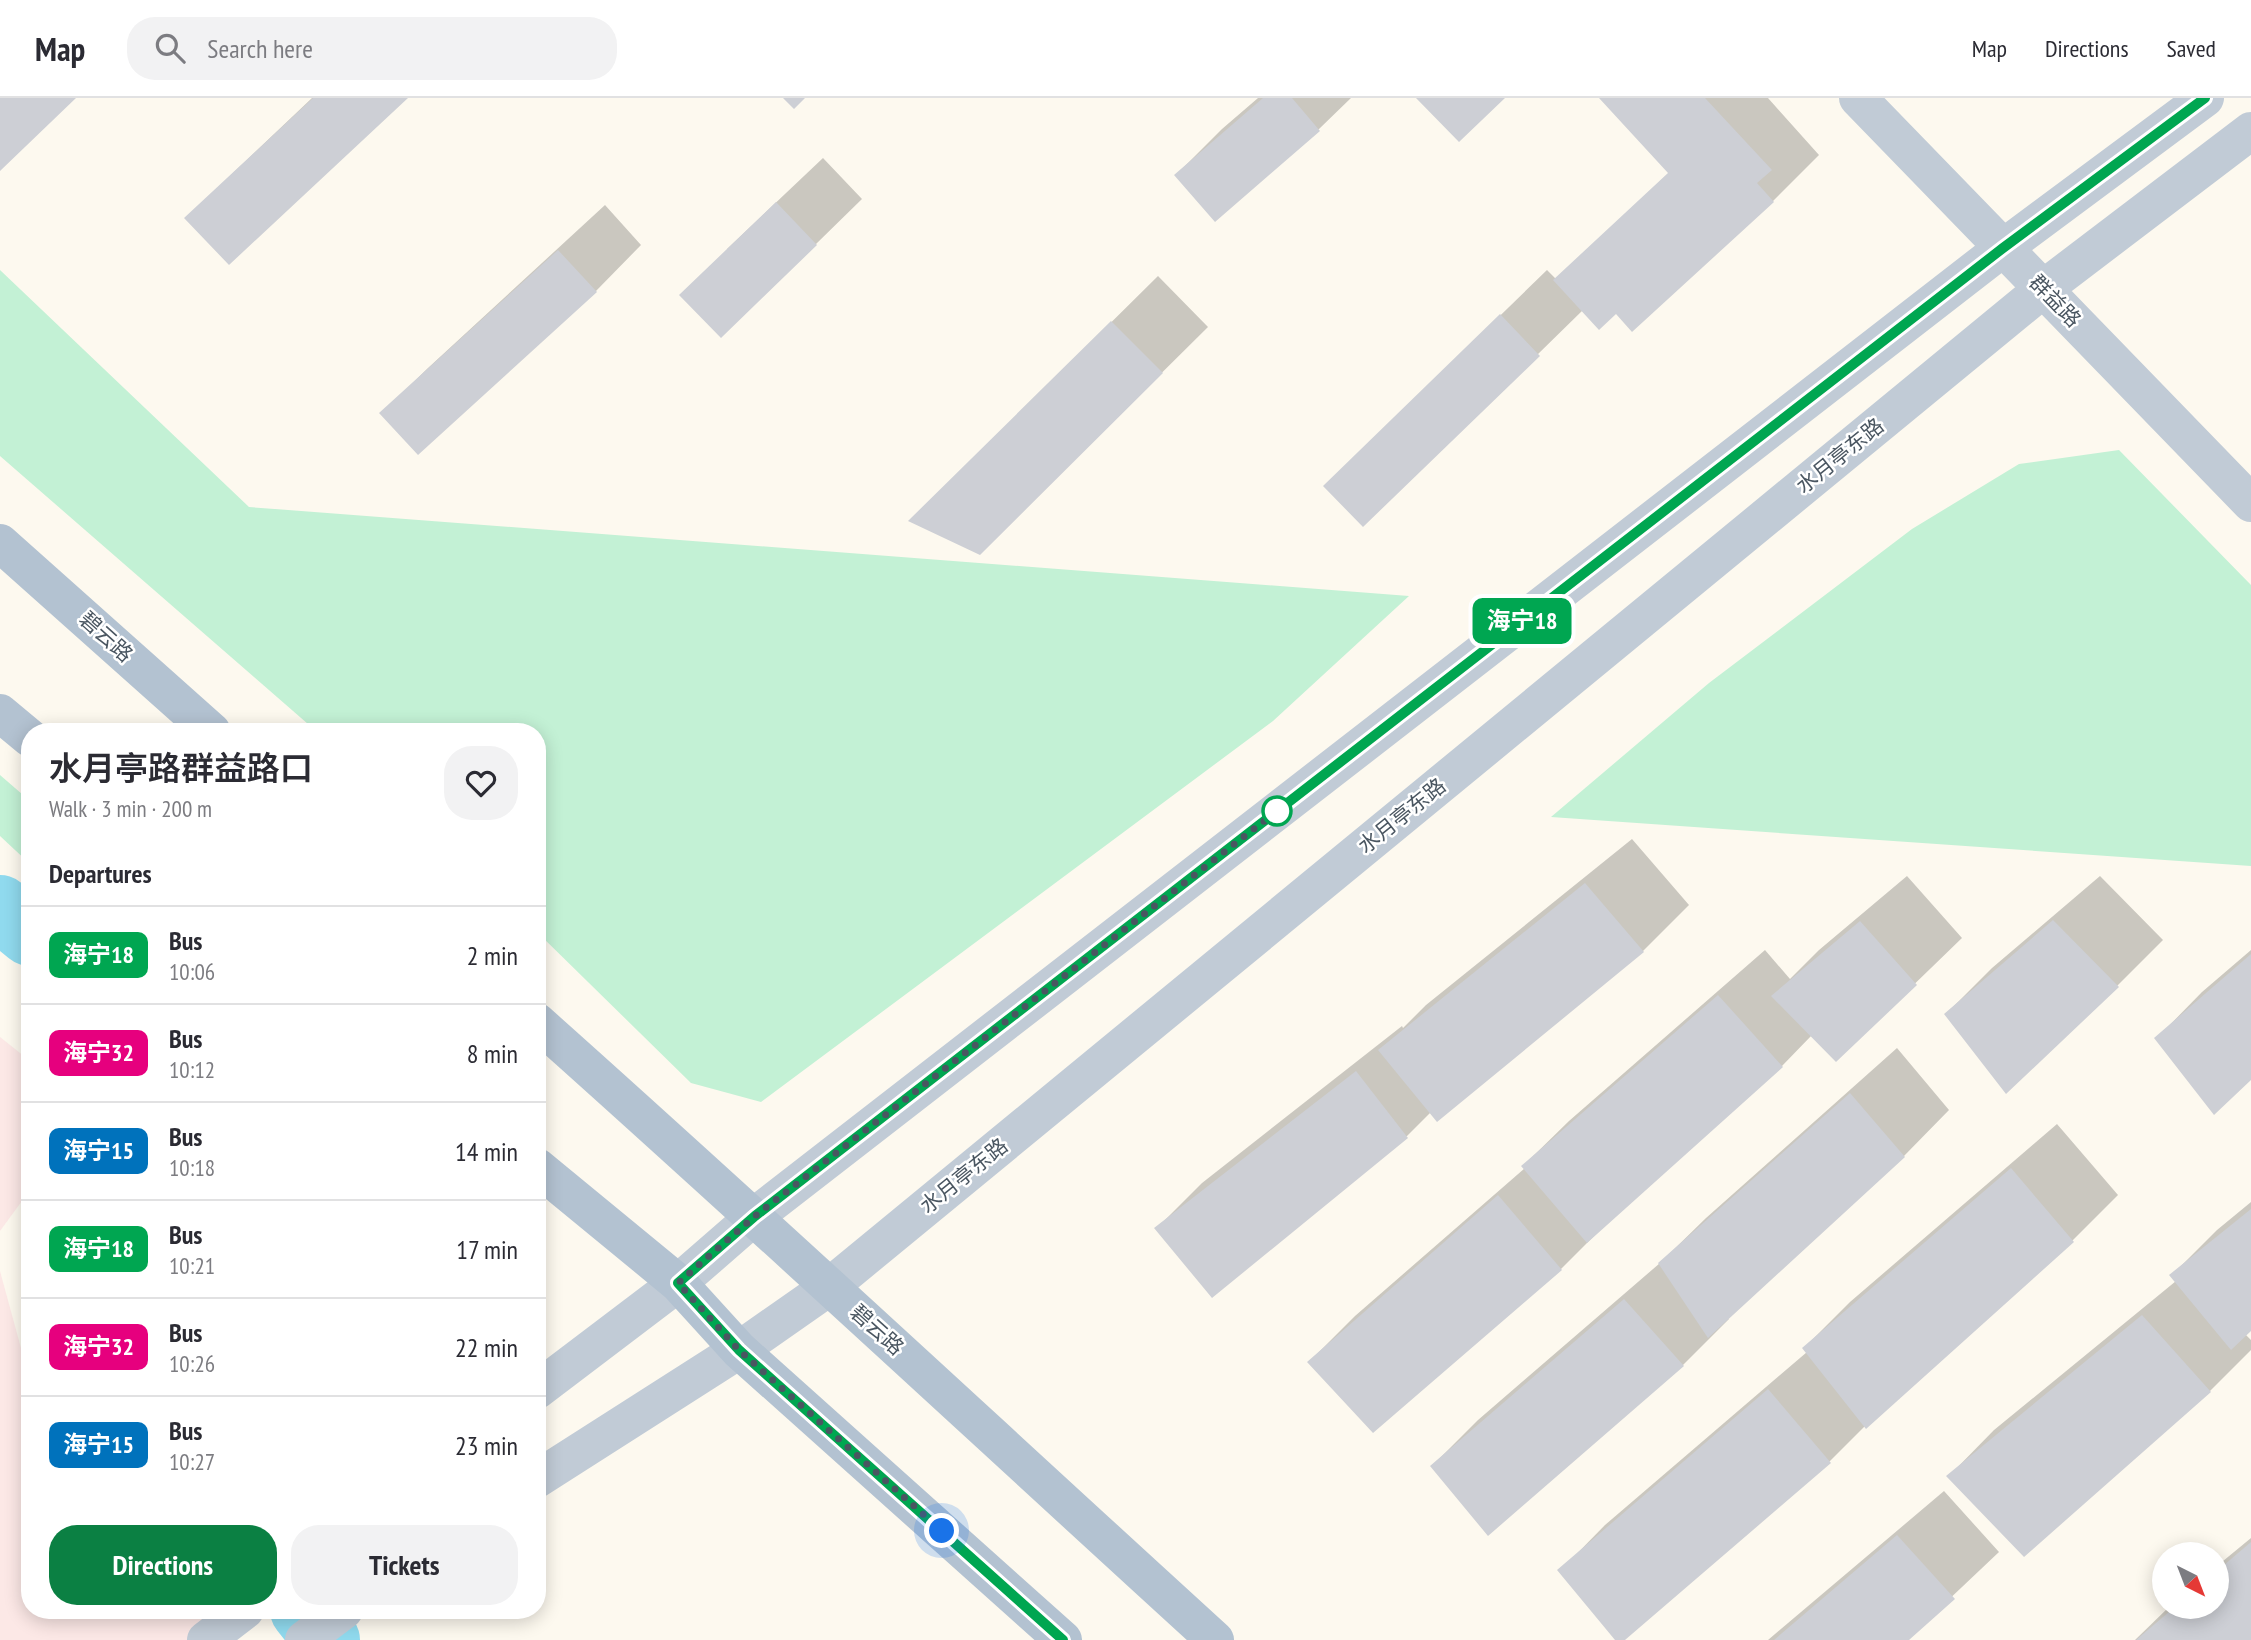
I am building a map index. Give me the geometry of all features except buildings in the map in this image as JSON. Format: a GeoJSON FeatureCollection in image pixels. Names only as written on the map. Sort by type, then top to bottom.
{"type":"FeatureCollection","features":[{"type":"Feature","properties":{"kind":"main road","name":"群益路"},"geometry":{"type":"LineString","coordinates":[[1858,98],[2251,503]]}},
{"type":"Feature","properties":{"kind":"main road"},"geometry":{"type":"LineString","coordinates":[[546,1383],[678,1283],[755,1216],[2003,248],[2205,98]]}},
{"type":"Feature","properties":{"kind":"main road","name":"水月亭东路"},"geometry":{"type":"LineString","coordinates":[[546,1473],[739,1350],[829,1287],[2043,289],[2251,131]]}},
{"type":"Feature","properties":{"kind":"main road","name":"碧云路"},"geometry":{"type":"LineString","coordinates":[[0,543],[202,723]]}},
{"type":"Feature","properties":{"kind":"main road"},"geometry":{"type":"LineString","coordinates":[[0,713],[21,730]]}},
{"type":"Feature","properties":{"kind":"main road","name":"碧云路"},"geometry":{"type":"LineString","coordinates":[[546,1030],[755,1216],[1215,1640]]}},
{"type":"Feature","properties":{"kind":"main road"},"geometry":{"type":"LineString","coordinates":[[546,1174],[678,1283],[739,1350],[1063,1640]]}},
{"type":"Feature","properties":{"kind":"main road"},"geometry":{"type":"LineString","coordinates":[[303,1640],[332,1619]]}},
{"type":"Feature","properties":{"kind":"shaded area"},"geometry":{"type":"Polygon","coordinates":[[[0,98],[2251,98],[2251,1640],[0,1640],[0,98]]]}},
{"type":"Feature","properties":{"kind":"shaded area"},"geometry":{"type":"Polygon","coordinates":[[[0,1037],[21,1054],[21,1202],[0,1231],[0,1037]]]}},
{"type":"Feature","properties":{"kind":"shaded area"},"geometry":{"type":"Polygon","coordinates":[[[0,1271],[21,1348],[21,1619],[218,1619],[206,1640],[0,1640],[0,1271]]]}},
{"type":"Feature","properties":{"kind":"green space"},"geometry":{"type":"Polygon","coordinates":[[[0,270],[249,507],[1409,596],[1273,721],[761,1102],[691,1083],[546,941],[546,723],[307,723],[0,456],[0,270]]]}},
{"type":"Feature","properties":{"kind":"green space"},"geometry":{"type":"Polygon","coordinates":[[[2119,450],[2251,585],[2251,866],[1551,817],[1709,683],[1912,529],[2019,464],[2119,450]]]}},
{"type":"Feature","properties":{"kind":"green space"},"geometry":{"type":"Polygon","coordinates":[[[0,775],[21,793],[21,856],[0,836],[0,775]]]}},
{"type":"Feature","properties":{"kind":"waterway"},"geometry":{"type":"LineString","coordinates":[[0,908],[21,926]]}},
{"type":"Feature","properties":{"kind":"waterway"},"geometry":{"type":"LineString","coordinates":[[310,1619],[327,1640]]}},
{"type":"Feature","properties":{"kind":"bus line","name":"海宁18"},"geometry":{"type":"LineString","coordinates":[[1063,1640],[739,1350],[678,1283],[755,1216],[1574,580],[2003,248],[2205,98]]}},
{"type":"Feature","properties":{"kind":"route"},"geometry":{"type":"LineString","coordinates":[[942,1531],[739,1350],[678,1283],[755,1216],[1277,811]]}}]}
